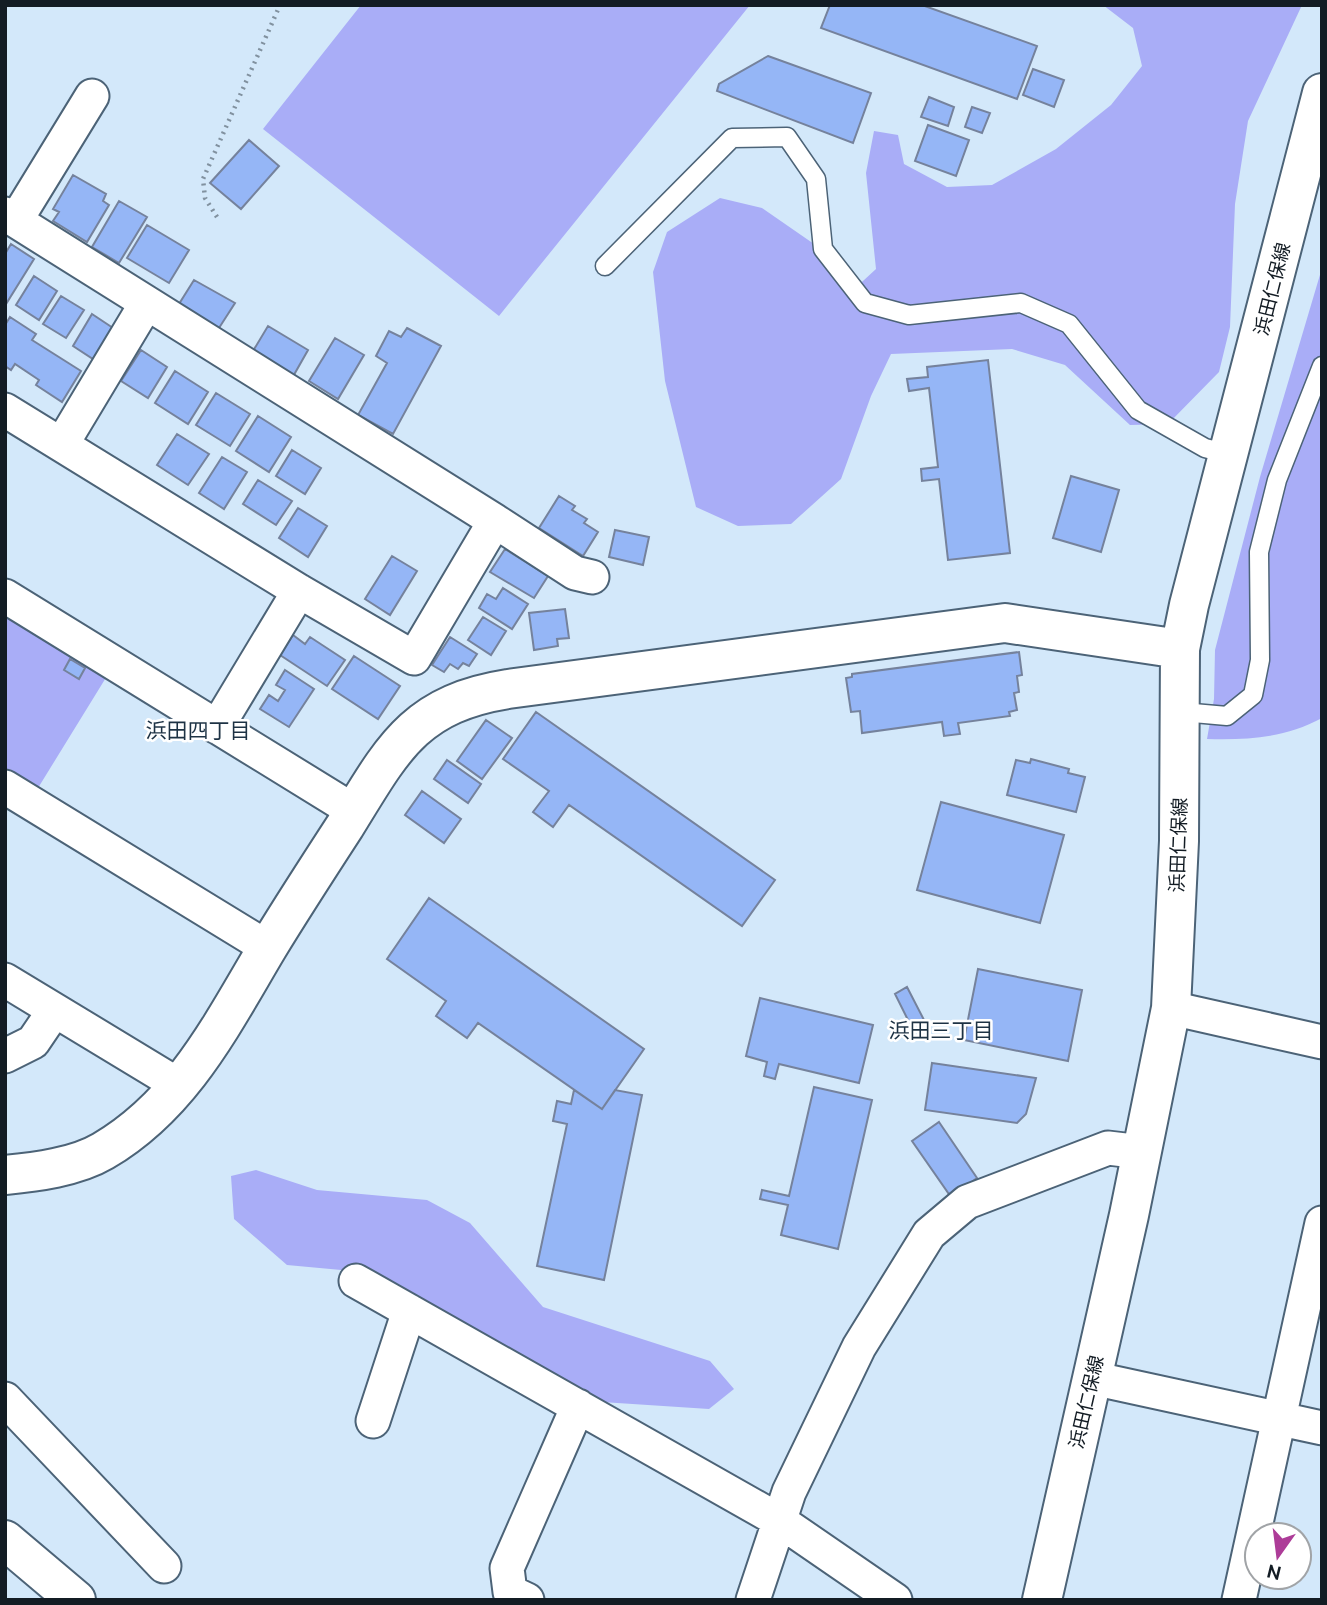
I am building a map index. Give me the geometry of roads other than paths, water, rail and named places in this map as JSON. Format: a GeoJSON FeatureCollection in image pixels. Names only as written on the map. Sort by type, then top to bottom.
{"type":"FeatureCollection","features":[{"type":"Feature","properties":{"kind":"main road","name":"浜田仁保線"},"geometry":{"type":"LineString","coordinates":[[1042,1600],[1142,1152],[1171,1008],[1182,712],[1180,649],[1322,93]]}},
{"type":"Feature","properties":{"kind":"main road"},"geometry":{"type":"LineString","coordinates":[[5,1175],[38,1172],[101,1153],[152,1117],[201,1060],[268,948],[404,736],[442,708],[476,694],[1005,623],[1180,649]]}},
{"type":"Feature","properties":{"kind":"main road"},"geometry":{"type":"LineString","coordinates":[[5,1540],[76,1600]]}},
{"type":"Feature","properties":{"kind":"street"},"geometry":{"type":"LineString","coordinates":[[92,96],[11,217],[575,573],[593,577]]}},
{"type":"Feature","properties":{"kind":"street"},"geometry":{"type":"LineString","coordinates":[[62,444],[146,304]]}},
{"type":"Feature","properties":{"kind":"street"},"geometry":{"type":"LineString","coordinates":[[5,410],[299,591],[414,658],[495,521]]}},
{"type":"Feature","properties":{"kind":"street"},"geometry":{"type":"LineString","coordinates":[[218,727],[299,591]]}},
{"type":"Feature","properties":{"kind":"street"},"geometry":{"type":"LineString","coordinates":[[5,596],[354,811]]}},
{"type":"Feature","properties":{"kind":"street"},"geometry":{"type":"LineString","coordinates":[[5,787],[268,948]]}},
{"type":"Feature","properties":{"kind":"street"},"geometry":{"type":"LineString","coordinates":[[5,980],[180,1086]]}},
{"type":"Feature","properties":{"kind":"street"},"geometry":{"type":"LineString","coordinates":[[1171,1008],[1322,1042]]}},
{"type":"Feature","properties":{"kind":"street"},"geometry":{"type":"LineString","coordinates":[[5,1056],[33,1042],[54,1011]]}},
{"type":"Feature","properties":{"kind":"street"},"geometry":{"type":"LineString","coordinates":[[754,1600],[789,1492],[859,1347],[929,1234],[967,1202],[1108,1148],[1142,1152]]}},
{"type":"Feature","properties":{"kind":"street"},"geometry":{"type":"LineString","coordinates":[[1239,1600],[1322,1223]]}},
{"type":"Feature","properties":{"kind":"street"},"geometry":{"type":"LineString","coordinates":[[356,1281],[780,1521],[895,1600]]}},
{"type":"Feature","properties":{"kind":"street"},"geometry":{"type":"LineString","coordinates":[[373,1421],[409,1311]]}},
{"type":"Feature","properties":{"kind":"street"},"geometry":{"type":"LineString","coordinates":[[1092,1378],[1322,1428]]}},
{"type":"Feature","properties":{"kind":"street"},"geometry":{"type":"LineString","coordinates":[[5,1399],[164,1566]]}},
{"type":"Feature","properties":{"kind":"street"},"geometry":{"type":"LineString","coordinates":[[527,1600],[510,1592],[507,1568],[578,1406]]}},
{"type":"Feature","properties":{"kind":"lane"},"geometry":{"type":"LineString","coordinates":[[605,266],[732,138],[787,137],[816,179],[823,249],[865,303],[909,315],[1021,303],[1069,324],[1138,410],[1205,448],[1228,454]]}},
{"type":"Feature","properties":{"kind":"lane"},"geometry":{"type":"LineString","coordinates":[[1182,712],[1227,716],[1252,695],[1260,660],[1259,552],[1277,480],[1322,366]]}},
{"type":"Feature","properties":{"kind":"district","name":"浜田四丁目"},"geometry":{"type":"Point","coordinates":[198,731]}},
{"type":"Feature","properties":{"kind":"district","name":"浜田三丁目"},"geometry":{"type":"Point","coordinates":[941,1031]}}]}
